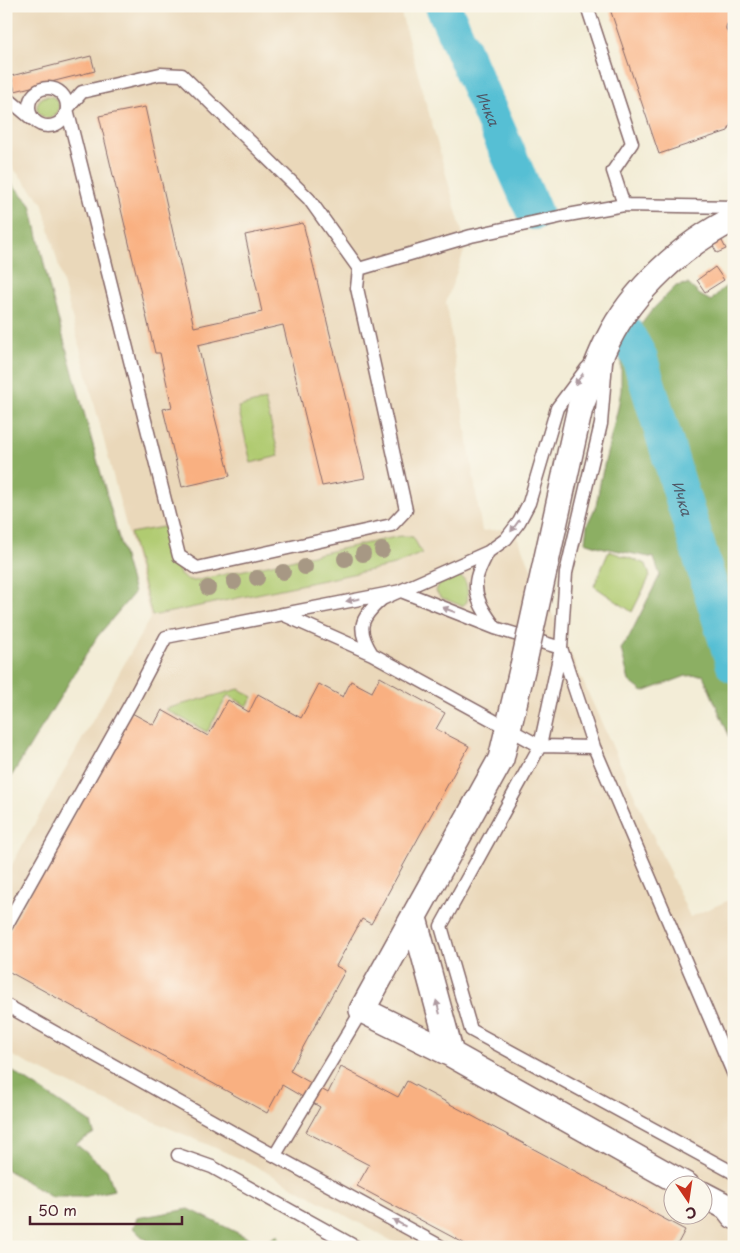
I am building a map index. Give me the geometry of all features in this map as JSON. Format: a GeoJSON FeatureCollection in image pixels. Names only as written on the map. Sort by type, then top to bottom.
{"type":"FeatureCollection","features":[{"type":"Feature","properties":{"kind":"street"},"geometry":{"type":"LineString","coordinates":[[669,1176],[451,1054],[362,1010],[501,759],[580,408],[608,340],[626,310],[653,278],[686,249],[734,219]]}},
{"type":"Feature","properties":{"kind":"street"},"geometry":{"type":"LineString","coordinates":[[414,918],[451,1054]]}},
{"type":"Feature","properties":{"kind":"street"},"geometry":{"type":"LineString","coordinates":[[712,1199],[727,1207],[734,1216]]}},
{"type":"Feature","properties":{"kind":"lane"},"geometry":{"type":"LineString","coordinates":[[587,6],[632,143],[613,171],[624,206]]}},
{"type":"Feature","properties":{"kind":"lane"},"geometry":{"type":"LineString","coordinates":[[6,97],[32,118],[43,126],[50,126],[61,121],[67,109],[82,92],[160,74],[182,75],[309,199],[359,269],[357,288],[406,510],[392,525],[197,568],[179,556],[67,109],[65,97],[55,89],[43,88],[37,91],[28,107],[32,118]]}},
{"type":"Feature","properties":{"kind":"lane"},"geometry":{"type":"LineString","coordinates":[[359,269],[471,236],[624,206],[734,207]]}},
{"type":"Feature","properties":{"kind":"lane"},"geometry":{"type":"LineString","coordinates":[[372,654],[362,635],[361,624],[368,610],[382,599],[488,552],[506,538],[519,522],[529,503],[557,408],[608,340]]}},
{"type":"Feature","properties":{"kind":"lane"},"geometry":{"type":"LineString","coordinates":[[608,340],[601,424],[566,573],[560,648],[540,746],[441,926],[471,1030],[734,1173]]}},
{"type":"Feature","properties":{"kind":"lane"},"geometry":{"type":"LineString","coordinates":[[488,552],[476,578],[477,595],[482,610],[495,628]]}},
{"type":"Feature","properties":{"kind":"lane"},"geometry":{"type":"LineString","coordinates":[[6,926],[166,637],[401,591],[495,628],[560,648]]}},
{"type":"Feature","properties":{"kind":"lane"},"geometry":{"type":"LineString","coordinates":[[282,614],[372,654],[540,746],[594,747]]}},
{"type":"Feature","properties":{"kind":"lane"},"geometry":{"type":"LineString","coordinates":[[560,648],[594,747],[734,1075]]}},
{"type":"Feature","properties":{"kind":"lane"},"geometry":{"type":"LineString","coordinates":[[6,1005],[442,1247]]}},
{"type":"Feature","properties":{"kind":"lane"},"geometry":{"type":"LineString","coordinates":[[275,1155],[362,1010]]}},
{"type":"Feature","properties":{"kind":"lane"},"geometry":{"type":"LineString","coordinates":[[178,1155],[212,1167],[356,1247]]}},
{"type":"Feature","properties":{"kind":"shaded area"},"geometry":{"type":"Polygon","coordinates":[[[6,6],[399,6],[466,246],[446,302],[482,531],[513,528],[690,917],[734,898],[734,1247],[403,1247],[248,1162],[95,1096],[6,1053],[6,875],[150,618],[42,202],[6,160],[6,6]]]}},
{"type":"Feature","properties":{"kind":"green space"},"geometry":{"type":"Polygon","coordinates":[[[48,96],[56,99],[59,107],[56,115],[48,118],[40,115],[37,107],[40,99],[48,96]]]}},
{"type":"Feature","properties":{"kind":"green space"},"geometry":{"type":"Polygon","coordinates":[[[6,177],[31,205],[49,286],[134,593],[97,637],[6,785],[6,177]]]}},
{"type":"Feature","properties":{"kind":"green space"},"geometry":{"type":"Polygon","coordinates":[[[734,281],[734,633],[647,350],[637,330],[652,310],[676,286],[688,284],[700,295],[711,301],[721,290],[734,281]]]}},
{"type":"Feature","properties":{"kind":"green space"},"geometry":{"type":"Polygon","coordinates":[[[629,351],[685,539],[734,687],[734,747],[703,675],[686,676],[643,692],[629,681],[621,649],[628,639],[660,575],[654,558],[585,542],[587,525],[596,506],[618,408],[621,390],[621,359],[629,351]]]}},
{"type":"Feature","properties":{"kind":"green space"},"geometry":{"type":"Polygon","coordinates":[[[265,400],[279,456],[251,463],[238,407],[265,400]]]}},
{"type":"Feature","properties":{"kind":"green space"},"geometry":{"type":"Polygon","coordinates":[[[168,526],[180,575],[194,581],[400,536],[413,537],[422,553],[395,565],[152,616],[130,533],[168,526]]]}},
{"type":"Feature","properties":{"kind":"green space"},"geometry":{"type":"Polygon","coordinates":[[[609,551],[646,564],[650,576],[632,612],[594,586],[609,551]]]}},
{"type":"Feature","properties":{"kind":"green space"},"geometry":{"type":"Polygon","coordinates":[[[460,576],[465,580],[467,591],[467,602],[462,606],[440,597],[436,591],[439,584],[460,576]]]}},
{"type":"Feature","properties":{"kind":"green space"},"geometry":{"type":"Polygon","coordinates":[[[239,689],[253,697],[247,706],[228,695],[207,732],[165,709],[239,689]]]}},
{"type":"Feature","properties":{"kind":"green space"},"geometry":{"type":"Polygon","coordinates":[[[6,1067],[91,1123],[94,1133],[76,1144],[107,1170],[114,1190],[83,1197],[51,1197],[6,1169],[6,1067]]]}},
{"type":"Feature","properties":{"kind":"green space"},"geometry":{"type":"Polygon","coordinates":[[[189,1209],[250,1239],[259,1246],[278,1235],[281,1245],[279,1247],[156,1247],[133,1228],[137,1218],[189,1209]]]}},
{"type":"Feature","properties":{"kind":"building"},"geometry":{"type":"Polygon","coordinates":[[[609,6],[726,6],[734,30],[734,117],[728,131],[659,154],[609,6]]]}},
{"type":"Feature","properties":{"kind":"building"},"geometry":{"type":"Polygon","coordinates":[[[91,56],[95,71],[15,91],[11,76],[91,56]]]}},
{"type":"Feature","properties":{"kind":"building"},"geometry":{"type":"Polygon","coordinates":[[[145,107],[194,327],[262,312],[245,235],[303,223],[365,478],[322,486],[283,325],[198,345],[230,476],[182,487],[163,409],[172,407],[160,353],[155,353],[99,116],[145,107]]]}},
{"type":"Feature","properties":{"kind":"building"},"geometry":{"type":"Polygon","coordinates":[[[721,239],[726,249],[717,253],[712,244],[721,239]]]}},
{"type":"Feature","properties":{"kind":"building"},"geometry":{"type":"Polygon","coordinates":[[[715,267],[724,280],[705,292],[697,280],[715,267]]]}},
{"type":"Feature","properties":{"kind":"building"},"geometry":{"type":"Polygon","coordinates":[[[380,677],[445,713],[436,729],[469,746],[371,924],[362,919],[336,966],[345,971],[290,1071],[328,1093],[341,1067],[398,1097],[407,1081],[662,1218],[662,1226],[678,1226],[685,1230],[676,1247],[471,1247],[357,1186],[369,1165],[306,1132],[320,1107],[282,1085],[267,1113],[6,970],[6,937],[130,712],[154,725],[162,710],[208,736],[228,700],[249,712],[258,694],[301,718],[319,684],[343,697],[351,681],[372,692],[380,677]]]}},
{"type":"Feature","properties":{"kind":"waterway","name":"Ичка"},"geometry":{"type":"LineString","coordinates":[[443,6],[534,212]]}},
{"type":"Feature","properties":{"kind":"waterway","name":"Ичка"},"geometry":{"type":"LineString","coordinates":[[626,333],[639,356],[734,665]]}}]}
